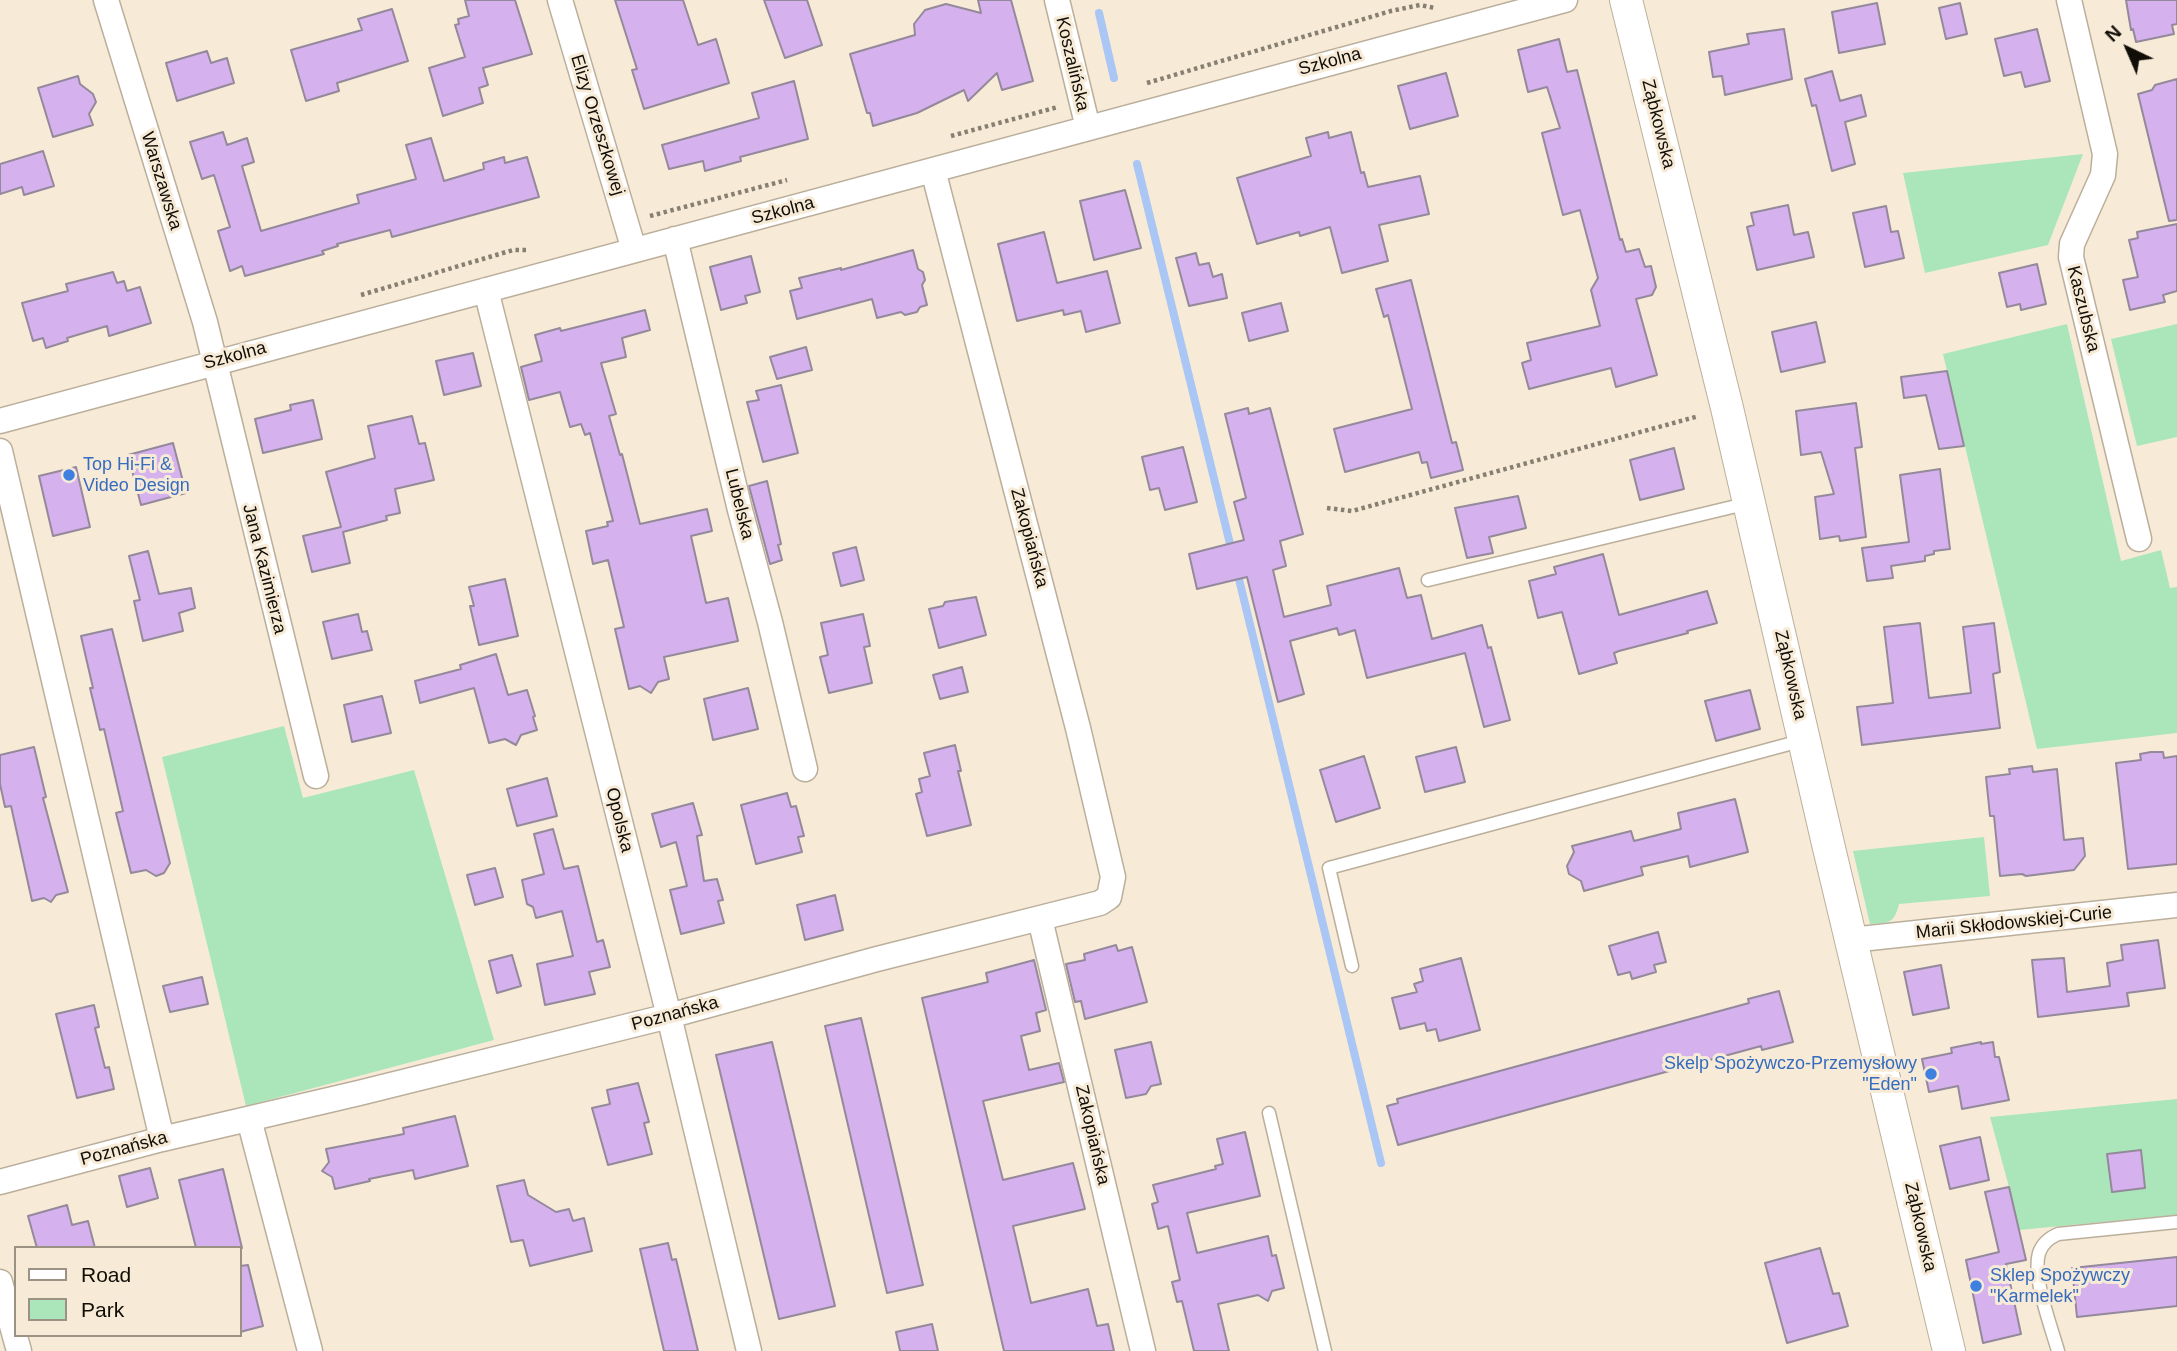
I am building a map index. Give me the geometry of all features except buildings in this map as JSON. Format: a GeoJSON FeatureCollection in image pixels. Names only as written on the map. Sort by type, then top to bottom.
{"type":"FeatureCollection","features":[{"type":"Feature","properties":{"kind":"street","name":"Warszawska"},"geometry":{"type":"LineString","coordinates":[[106,0],[205,323],[213,362]]}},
{"type":"Feature","properties":{"kind":"street","name":"Elizy Orzeszkowej"},"geometry":{"type":"LineString","coordinates":[[560,0],[634,250]]}},
{"type":"Feature","properties":{"kind":"street","name":"Koszalińska"},"geometry":{"type":"LineString","coordinates":[[1057,0],[1088,128]]}},
{"type":"Feature","properties":{"kind":"street","name":"Szkolna"},"geometry":{"type":"LineString","coordinates":[[0,421],[1565,0]]}},
{"type":"Feature","properties":{"kind":"street","name":"Ząbkowska"},"geometry":{"type":"LineString","coordinates":[[1626,0],[1750,503],[1950,1351]]}},
{"type":"Feature","properties":{"kind":"street","name":"Kaszubska"},"geometry":{"type":"LineString","coordinates":[[2069,0],[2105,154],[2103,175],[2072,244],[2071,257],[2139,539]]}},
{"type":"Feature","properties":{"kind":"street","name":"Zakopiańska"},"geometry":{"type":"LineString","coordinates":[[933,170],[1078,728],[1113,877],[1109,897],[1100,903]]}},
{"type":"Feature","properties":{"kind":"street","name":"Lubelska"},"geometry":{"type":"LineString","coordinates":[[675,239],[805,769]]}},
{"type":"Feature","properties":{"kind":"street","name":"Opolska"},"geometry":{"type":"LineString","coordinates":[[486,290],[669,1016],[749,1351]]}},
{"type":"Feature","properties":{"kind":"street","name":"Jana Kazimierza"},"geometry":{"type":"LineString","coordinates":[[213,362],[316,776]]}},
{"type":"Feature","properties":{"kind":"street"},"geometry":{"type":"LineString","coordinates":[[0,451],[162,1139]]}},
{"type":"Feature","properties":{"kind":"street","name":"Poznańska"},"geometry":{"type":"LineString","coordinates":[[0,1182],[162,1139],[669,1016],[877,959],[1100,903]]}},
{"type":"Feature","properties":{"kind":"street","name":"Marii Skłodowskiej-Curie"},"geometry":{"type":"LineString","coordinates":[[1851,940],[2177,905]]}},
{"type":"Feature","properties":{"kind":"street","name":"Zakopiańska"},"geometry":{"type":"LineString","coordinates":[[1040,919],[1143,1351]]}},
{"type":"Feature","properties":{"kind":"street"},"geometry":{"type":"LineString","coordinates":[[249,1119],[310,1351]]}},
{"type":"Feature","properties":{"kind":"street"},"geometry":{"type":"LineString","coordinates":[[0,1282],[14,1333]]}},
{"type":"Feature","properties":{"kind":"lane"},"geometry":{"type":"LineString","coordinates":[[1428,580],[1750,503]]}},
{"type":"Feature","properties":{"kind":"lane"},"geometry":{"type":"LineString","coordinates":[[1352,966],[1329,868],[1805,740]]}},
{"type":"Feature","properties":{"kind":"lane"},"geometry":{"type":"LineString","coordinates":[[1269,1113],[1325,1351]]}},
{"type":"Feature","properties":{"kind":"lane"},"geometry":{"type":"LineString","coordinates":[[2058,1351],[2037,1269],[2039,1251],[2048,1240],[2058,1234],[2177,1223]]}},
{"type":"Feature","properties":{"kind":"path"},"geometry":{"type":"LineString","coordinates":[[1147,83],[1391,11],[1420,5],[1436,8]]}},
{"type":"Feature","properties":{"kind":"path"},"geometry":{"type":"LineString","coordinates":[[939,139],[1082,101]]}},
{"type":"Feature","properties":{"kind":"path"},"geometry":{"type":"LineString","coordinates":[[627,222],[796,177]]}},
{"type":"Feature","properties":{"kind":"path"},"geometry":{"type":"LineString","coordinates":[[356,296],[513,250],[531,251]]}},
{"type":"Feature","properties":{"kind":"path"},"geometry":{"type":"LineString","coordinates":[[1327,508],[1352,511],[1727,408]]}},
{"type":"Feature","properties":{"kind":"green space"},"geometry":{"type":"Polygon","coordinates":[[[2083,154],[2048,245],[1925,273],[1903,173],[2083,154]]]}},
{"type":"Feature","properties":{"kind":"green space"},"geometry":{"type":"Polygon","coordinates":[[[2067,324],[2121,561],[2161,550],[2170,588],[2177,587],[2177,733],[2037,749],[1943,354],[2067,324]]]}},
{"type":"Feature","properties":{"kind":"green space"},"geometry":{"type":"Polygon","coordinates":[[[2177,324],[2177,437],[2137,446],[2111,339],[2177,324]]]}},
{"type":"Feature","properties":{"kind":"green space"},"geometry":{"type":"Polygon","coordinates":[[[284,726],[303,798],[414,770],[494,1040],[246,1106],[162,757],[284,726]]]}},
{"type":"Feature","properties":{"kind":"green space"},"geometry":{"type":"Polygon","coordinates":[[[1984,837],[1990,896],[1899,904],[1893,919],[1870,924],[1853,851],[1984,837]]]}},
{"type":"Feature","properties":{"kind":"green space"},"geometry":{"type":"Polygon","coordinates":[[[2177,1099],[2177,1215],[2019,1230],[1990,1117],[2177,1099]]]}},
{"type":"Feature","properties":{"kind":"waterway"},"geometry":{"type":"LineString","coordinates":[[1099,13],[1114,78]]}},
{"type":"Feature","properties":{"kind":"waterway"},"geometry":{"type":"LineString","coordinates":[[1137,164],[1232,552]]}},
{"type":"Feature","properties":{"kind":"waterway"},"geometry":{"type":"LineString","coordinates":[[1237,571],[1381,1163]]}},
{"type":"Feature","properties":{"kind":"place","name":"Top Hi-Fi & Video Design"},"geometry":{"type":"Point","coordinates":[69,475]}},
{"type":"Feature","properties":{"kind":"place","name":"Skelp Spożywczo-Przemysłowy \"Eden\""},"geometry":{"type":"Point","coordinates":[1931,1074]}},
{"type":"Feature","properties":{"kind":"place","name":"Sklep Spożywczy \"Karmelek\""},"geometry":{"type":"Point","coordinates":[1976,1286]}}]}
